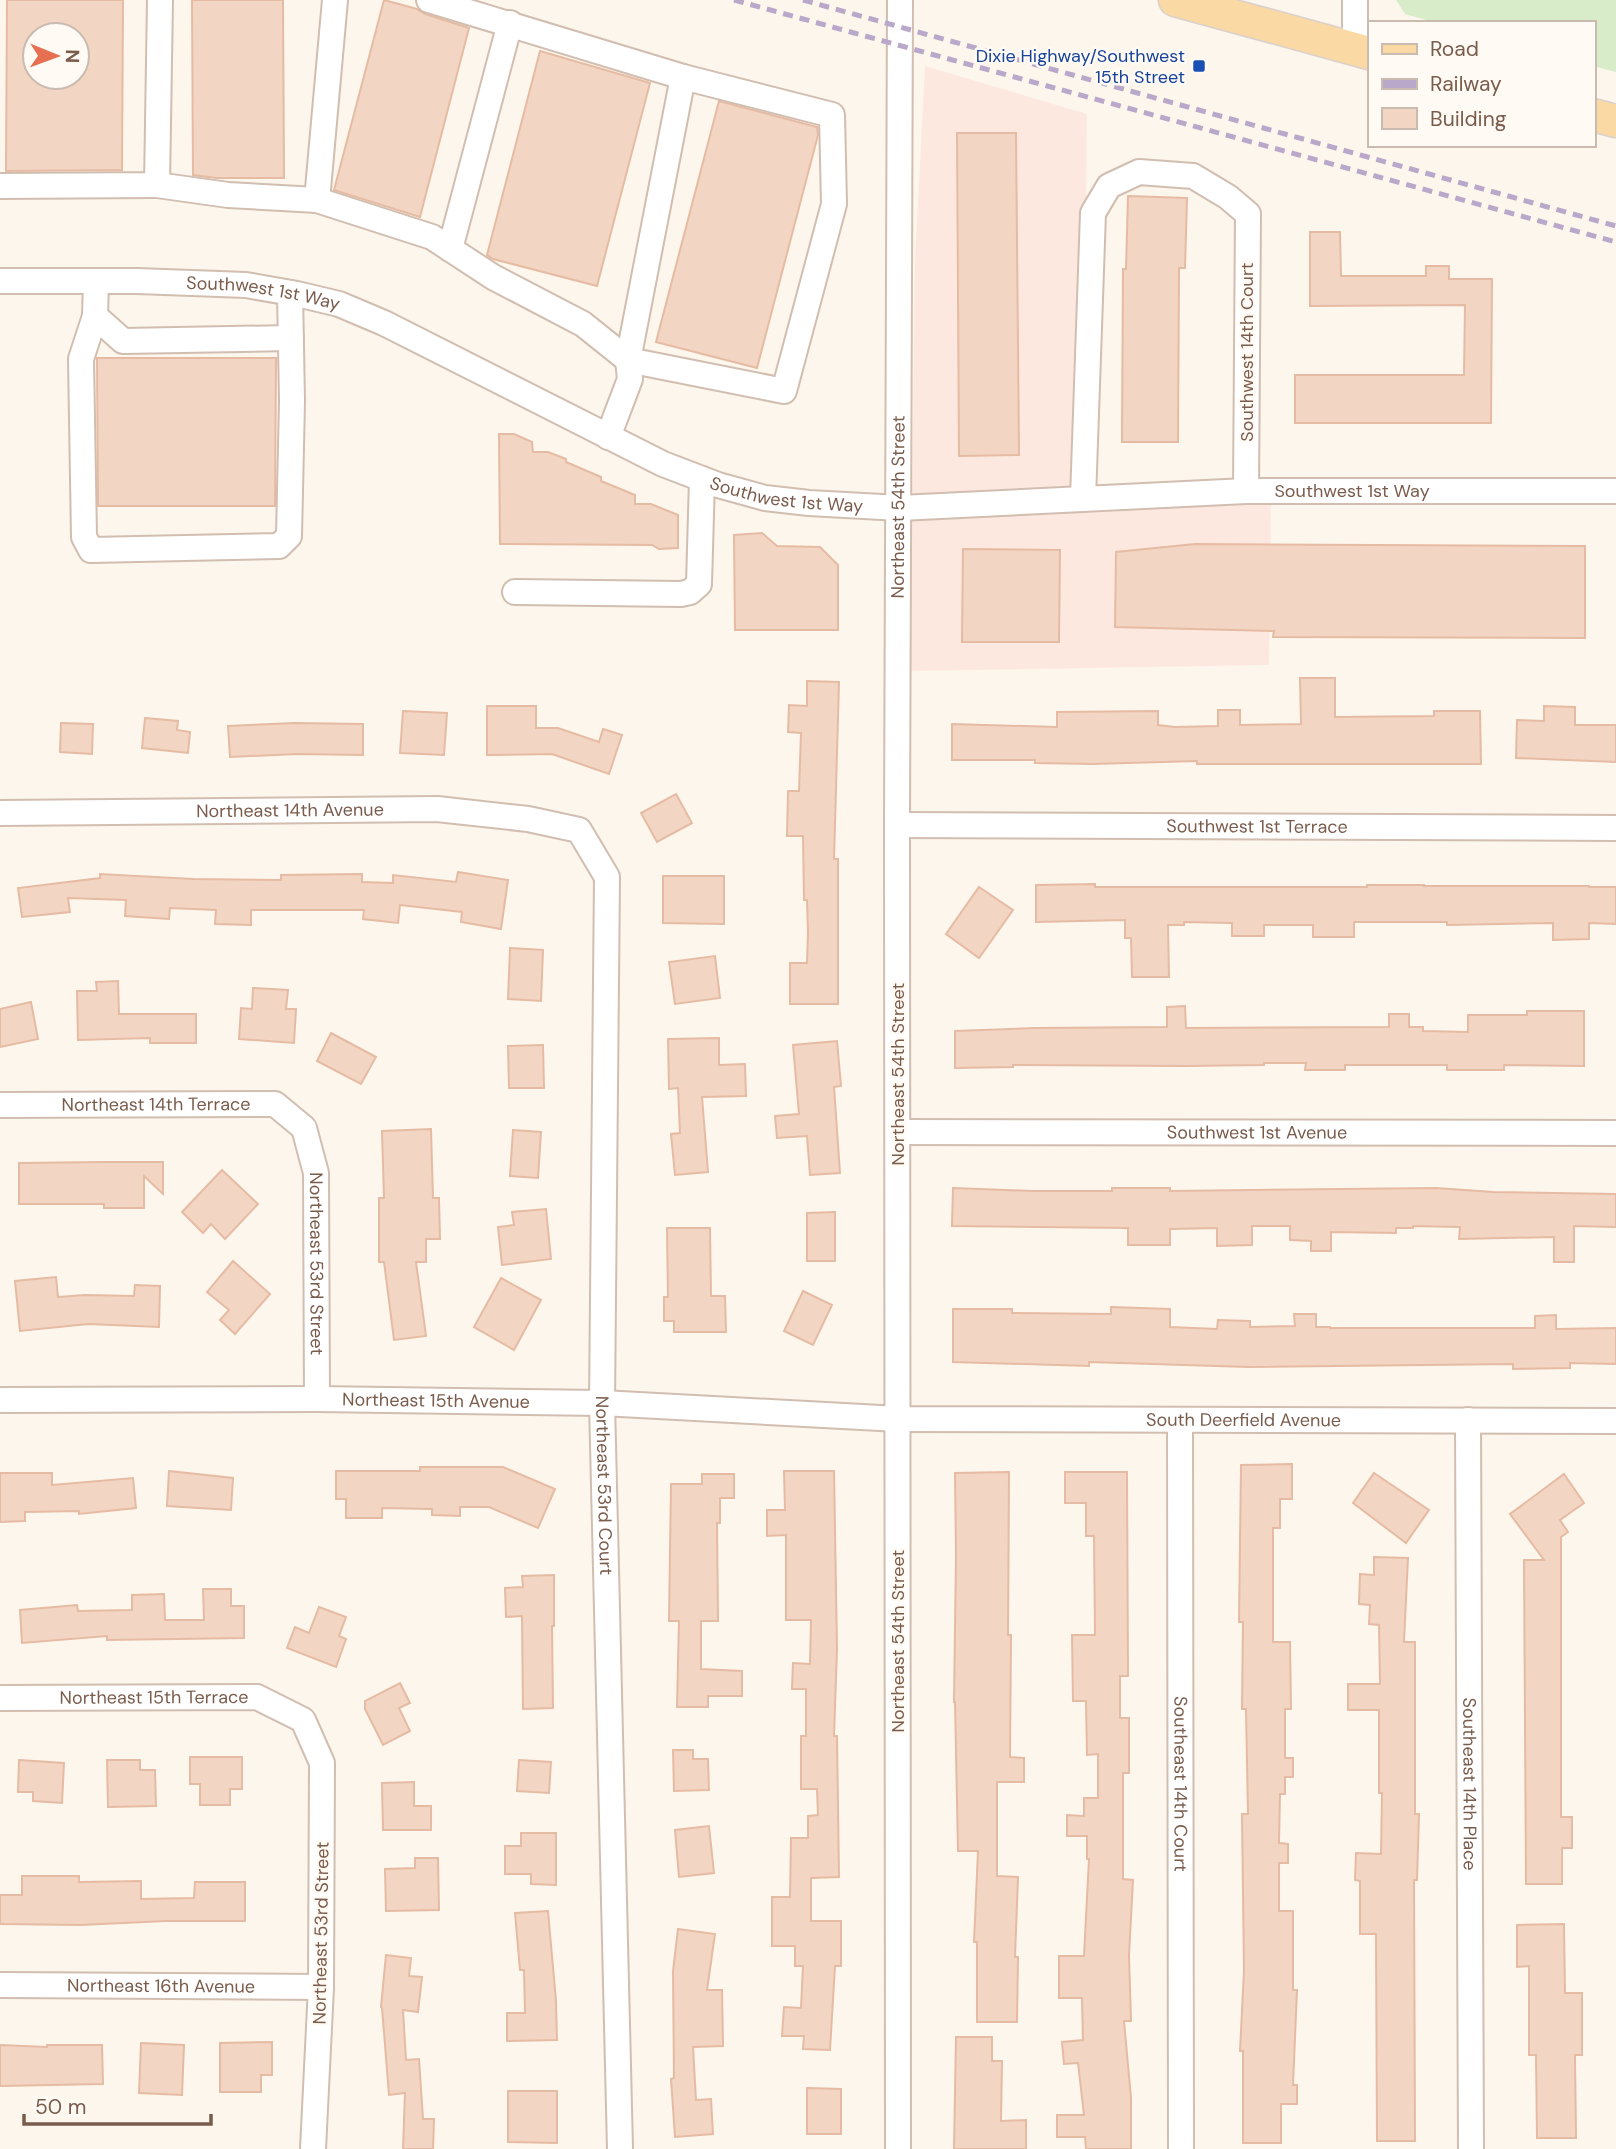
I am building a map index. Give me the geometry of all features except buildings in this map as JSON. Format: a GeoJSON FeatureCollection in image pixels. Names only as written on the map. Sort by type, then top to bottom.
{"type":"FeatureCollection","features":[{"type":"Feature","properties":{"kind":"main road"},"geometry":{"type":"LineString","coordinates":[[1175,0],[1362,51]]}},
{"type":"Feature","properties":{"kind":"main road"},"geometry":{"type":"LineString","coordinates":[[1595,116],[1616,121]]}},
{"type":"Feature","properties":{"kind":"street"},"geometry":{"type":"LineString","coordinates":[[157,185],[160,0]]}},
{"type":"Feature","properties":{"kind":"street"},"geometry":{"type":"LineString","coordinates":[[317,200],[335,0]]}},
{"type":"Feature","properties":{"kind":"street"},"geometry":{"type":"LineString","coordinates":[[0,186],[157,185],[228,195],[317,200],[432,237],[493,277],[583,324],[628,360],[784,391],[834,204],[832,115],[683,77],[429,0]]}},
{"type":"Feature","properties":{"kind":"street","name":"Northeast 54th Street"},"geometry":{"type":"LineString","coordinates":[[898,2149],[897,825],[900,0]]}},
{"type":"Feature","properties":{"kind":"street"},"geometry":{"type":"LineString","coordinates":[[1355,0],[1362,51]]}},
{"type":"Feature","properties":{"kind":"street"},"geometry":{"type":"LineString","coordinates":[[450,249],[510,23]]}},
{"type":"Feature","properties":{"kind":"street"},"geometry":{"type":"LineString","coordinates":[[608,437],[630,379],[628,360],[683,77]]}},
{"type":"Feature","properties":{"kind":"street","name":"Southwest 14th Court"},"geometry":{"type":"LineString","coordinates":[[1083,499],[1093,213],[1109,186],[1139,172],[1193,176],[1228,197],[1248,214],[1246,491]]}},
{"type":"Feature","properties":{"kind":"street","name":"Southwest 1st Way"},"geometry":{"type":"LineString","coordinates":[[0,281],[246,285],[340,304],[384,323],[663,464],[765,498],[900,508],[1246,491],[1616,491]]}},
{"type":"Feature","properties":{"kind":"street"},"geometry":{"type":"LineString","coordinates":[[96,281],[95,316],[81,359],[85,537],[91,550],[279,546],[289,536],[290,293]]}},
{"type":"Feature","properties":{"kind":"street"},"geometry":{"type":"LineString","coordinates":[[95,316],[123,341],[291,338]]}},
{"type":"Feature","properties":{"kind":"street"},"geometry":{"type":"LineString","coordinates":[[515,592],[690,592],[699,584],[702,479]]}},
{"type":"Feature","properties":{"kind":"street","name":"Northeast 14th Avenue"},"geometry":{"type":"LineString","coordinates":[[0,813],[437,809],[528,819],[579,830]]}},
{"type":"Feature","properties":{"kind":"street","name":"Southwest 1st Terrace"},"geometry":{"type":"LineString","coordinates":[[897,825],[1616,828]]}},
{"type":"Feature","properties":{"kind":"street","name":"Northeast 53rd Court"},"geometry":{"type":"LineString","coordinates":[[579,830],[607,877],[602,1402],[620,2149]]}},
{"type":"Feature","properties":{"kind":"street","name":"Northeast 14th Terrace"},"geometry":{"type":"LineString","coordinates":[[0,1105],[275,1104],[304,1128]]}},
{"type":"Feature","properties":{"kind":"street","name":"Northeast 53rd Street"},"geometry":{"type":"LineString","coordinates":[[304,1128],[316,1173],[317,1399]]}},
{"type":"Feature","properties":{"kind":"street","name":"Southwest 1st Avenue"},"geometry":{"type":"LineString","coordinates":[[898,1132],[1616,1133]]}},
{"type":"Feature","properties":{"kind":"street","name":"Northeast 15th Avenue"},"geometry":{"type":"LineString","coordinates":[[0,1400],[602,1402],[872,1419]]}},
{"type":"Feature","properties":{"kind":"street","name":"South Deerfield Avenue"},"geometry":{"type":"LineString","coordinates":[[872,1419],[1616,1421]]}},
{"type":"Feature","properties":{"kind":"street","name":"Southeast 14th Court"},"geometry":{"type":"LineString","coordinates":[[1180,1420],[1181,2149]]}},
{"type":"Feature","properties":{"kind":"street","name":"Southeast 14th Place"},"geometry":{"type":"LineString","coordinates":[[1468,1420],[1471,2149]]}},
{"type":"Feature","properties":{"kind":"street","name":"Northeast 15th Terrace"},"geometry":{"type":"LineString","coordinates":[[0,1698],[257,1697],[303,1720]]}},
{"type":"Feature","properties":{"kind":"street","name":"Northeast 53rd Street"},"geometry":{"type":"LineString","coordinates":[[303,1720],[322,1763],[321,1987],[313,2149]]}},
{"type":"Feature","properties":{"kind":"street","name":"Northeast 16th Avenue"},"geometry":{"type":"LineString","coordinates":[[0,1985],[321,1987]]}},
{"type":"Feature","properties":{"kind":"shaded area"},"geometry":{"type":"Polygon","coordinates":[[[925,66],[1087,114],[1083,507],[1271,498],[1269,665],[910,671],[915,260],[925,66]]]}},
{"type":"Feature","properties":{"kind":"green space"},"geometry":{"type":"Polygon","coordinates":[[[1396,0],[1616,0],[1616,72],[1595,67],[1595,21],[1430,21],[1405,14],[1396,0]]]}},
{"type":"Feature","properties":{"kind":"railway"},"geometry":{"type":"LineString","coordinates":[[734,0],[1616,242]]}},
{"type":"Feature","properties":{"kind":"railway"},"geometry":{"type":"LineString","coordinates":[[803,0],[1616,226]]}},
{"type":"Feature","properties":{"kind":"place","name":"Dixie Highway/Southwest 15th Street"},"geometry":{"type":"Point","coordinates":[1199,66]}}]}
